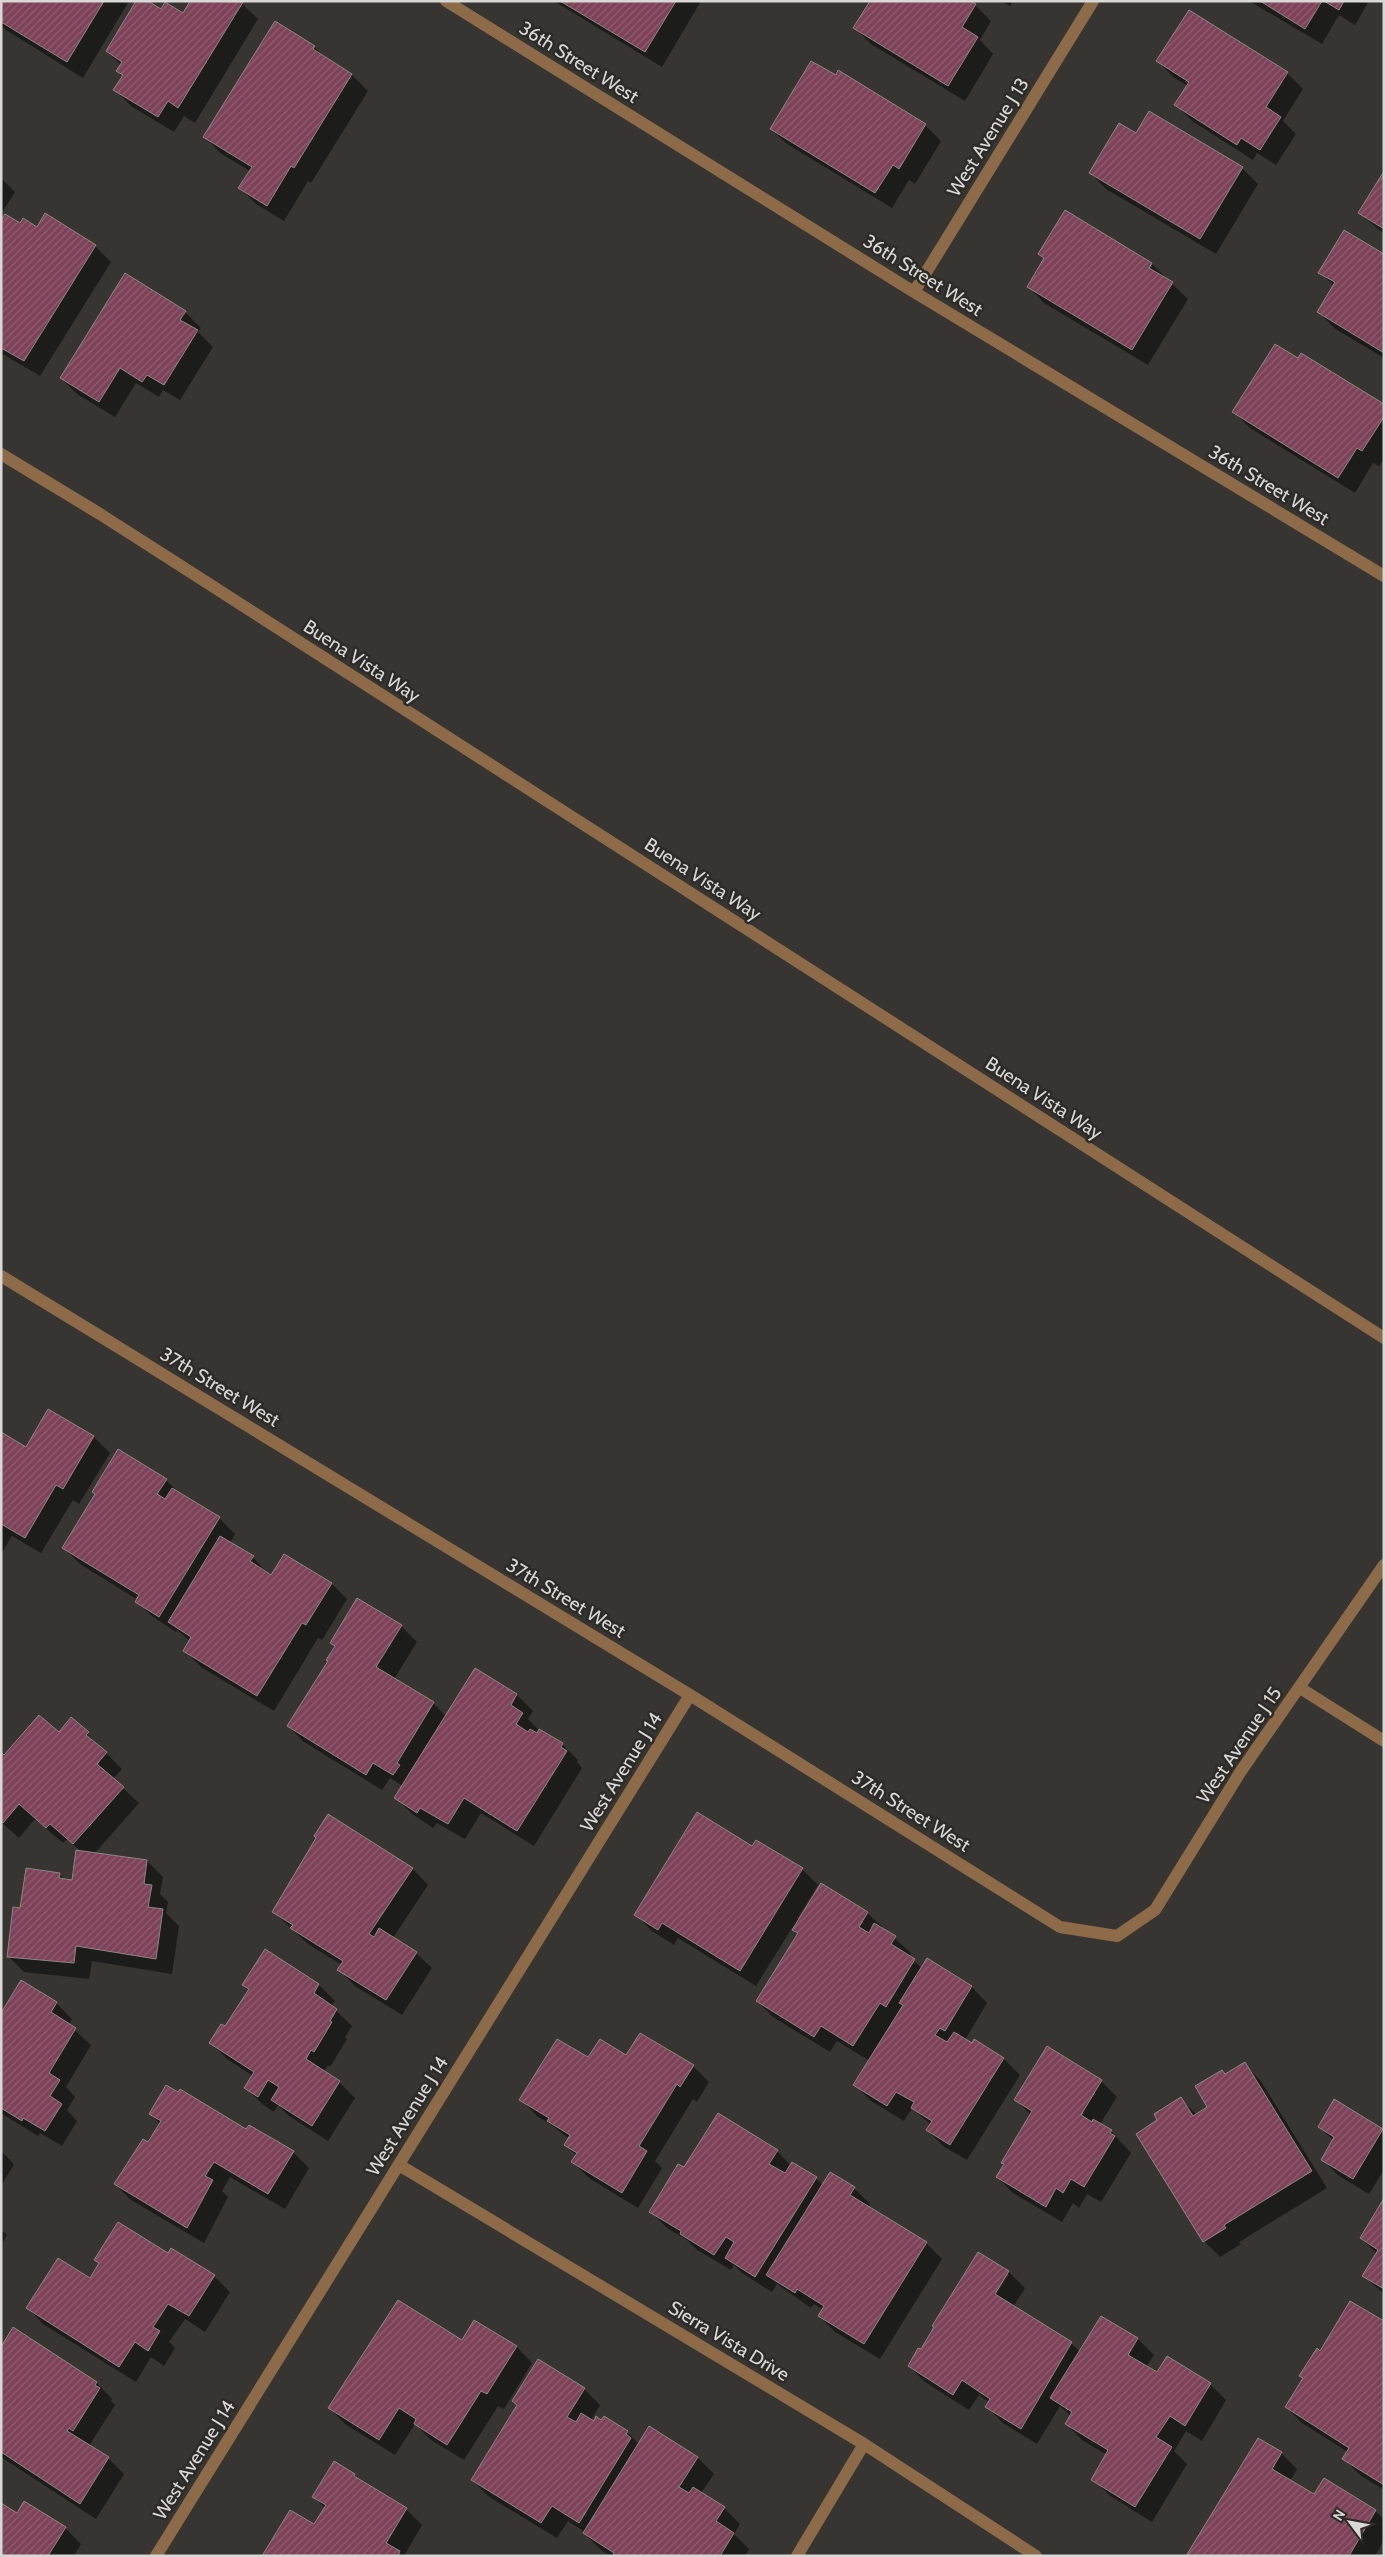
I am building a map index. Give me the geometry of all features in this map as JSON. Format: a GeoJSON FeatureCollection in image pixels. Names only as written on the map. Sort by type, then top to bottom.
{"type":"FeatureCollection","features":[{"type":"Feature","properties":{"kind":"street","name":"36th Street West"},"geometry":{"type":"LineString","coordinates":[[446,1],[914,292],[1383,574]]}},
{"type":"Feature","properties":{"kind":"street","name":"West Avenue J 13"},"geometry":{"type":"LineString","coordinates":[[914,292],[1093,1]]}},
{"type":"Feature","properties":{"kind":"street","name":"Buena Vista Way"},"geometry":{"type":"LineString","coordinates":[[1,454],[125,530],[1384,1338]]}},
{"type":"Feature","properties":{"kind":"street","name":"37th Street West"},"geometry":{"type":"LineString","coordinates":[[1,1276],[690,1695],[1060,1926],[1117,1936]]}},
{"type":"Feature","properties":{"kind":"street","name":"West Avenue J 15"},"geometry":{"type":"LineString","coordinates":[[1117,1936],[1155,1910],[1241,1771],[1384,1565]]}},
{"type":"Feature","properties":{"kind":"street"},"geometry":{"type":"LineString","coordinates":[[1300,1688],[1384,1741]]}},
{"type":"Feature","properties":{"kind":"street","name":"West Avenue J 14"},"geometry":{"type":"LineString","coordinates":[[156,2556],[690,1695]]}},
{"type":"Feature","properties":{"kind":"street","name":"Sierra Vista Drive"},"geometry":{"type":"LineString","coordinates":[[399,2165],[864,2444],[1036,2556]]}},
{"type":"Feature","properties":{"kind":"street"},"geometry":{"type":"LineString","coordinates":[[797,2556],[864,2444]]}},
{"type":"Feature","properties":{"kind":"building"},"geometry":{"type":"Polygon","coordinates":[[[1,1],[104,1],[67,62],[1,22],[1,1]]]}},
{"type":"Feature","properties":{"kind":"building"},"geometry":{"type":"Polygon","coordinates":[[[136,1],[148,1],[161,9],[165,2],[183,13],[190,1],[243,2],[178,108],[168,101],[158,117],[113,90],[123,75],[116,71],[122,62],[106,51],[136,1]]]}},
{"type":"Feature","properties":{"kind":"building"},"geometry":{"type":"Polygon","coordinates":[[[560,1],[676,1],[645,52],[560,1]]]}},
{"type":"Feature","properties":{"kind":"building"},"geometry":{"type":"Polygon","coordinates":[[[870,1],[970,1],[976,4],[962,27],[978,37],[948,86],[853,28],[870,1]]]}},
{"type":"Feature","properties":{"kind":"building"},"geometry":{"type":"Polygon","coordinates":[[[1260,1],[1322,1],[1305,29],[1260,1]]]}},
{"type":"Feature","properties":{"kind":"building"},"geometry":{"type":"Polygon","coordinates":[[[1324,1],[1344,1],[1339,10],[1324,1]]]}},
{"type":"Feature","properties":{"kind":"building"},"geometry":{"type":"Polygon","coordinates":[[[1189,10],[1288,72],[1266,107],[1281,117],[1260,150],[1241,138],[1237,145],[1174,105],[1189,82],[1156,61],[1189,10]]]}},
{"type":"Feature","properties":{"kind":"building"},"geometry":{"type":"Polygon","coordinates":[[[275,21],[315,46],[313,49],[352,74],[294,168],[291,166],[267,206],[238,188],[252,167],[203,137],[275,21]]]}},
{"type":"Feature","properties":{"kind":"building"},"geometry":{"type":"Polygon","coordinates":[[[811,61],[836,75],[838,70],[926,124],[899,169],[893,165],[875,193],[770,129],[811,61]]]}},
{"type":"Feature","properties":{"kind":"building"},"geometry":{"type":"Polygon","coordinates":[[[1149,111],[1243,167],[1200,239],[1089,173],[1119,123],[1136,133],[1149,111]]]}},
{"type":"Feature","properties":{"kind":"building"},"geometry":{"type":"Polygon","coordinates":[[[1384,171],[1384,229],[1358,213],[1384,171]]]}},
{"type":"Feature","properties":{"kind":"building"},"geometry":{"type":"Polygon","coordinates":[[[1065,210],[1152,263],[1149,268],[1173,282],[1132,350],[1027,287],[1044,258],[1038,254],[1065,210]]]}},
{"type":"Feature","properties":{"kind":"building"},"geometry":{"type":"Polygon","coordinates":[[[45,213],[96,245],[24,361],[1,348],[1,220],[5,214],[20,223],[23,218],[37,227],[45,213]]]}},
{"type":"Feature","properties":{"kind":"building"},"geometry":{"type":"Polygon","coordinates":[[[1344,230],[1384,254],[1384,353],[1317,312],[1335,282],[1318,273],[1344,230]]]}},
{"type":"Feature","properties":{"kind":"building"},"geometry":{"type":"Polygon","coordinates":[[[125,273],[186,311],[180,320],[198,330],[164,385],[147,375],[142,382],[120,368],[99,402],[60,378],[125,273]]]}},
{"type":"Feature","properties":{"kind":"building"},"geometry":{"type":"Polygon","coordinates":[[[1275,344],[1298,358],[1301,353],[1384,404],[1384,417],[1362,451],[1357,448],[1338,478],[1232,412],[1275,344]]]}},
{"type":"Feature","properties":{"kind":"building"},"geometry":{"type":"Polygon","coordinates":[[[48,1409],[94,1436],[63,1489],[56,1485],[25,1538],[1,1524],[1,1432],[26,1447],[48,1409]]]}},
{"type":"Feature","properties":{"kind":"building"},"geometry":{"type":"Polygon","coordinates":[[[118,1449],[167,1479],[157,1494],[165,1499],[172,1488],[220,1517],[159,1617],[135,1602],[139,1595],[62,1548],[95,1494],[92,1492],[118,1449]]]}},
{"type":"Feature","properties":{"kind":"building"},"geometry":{"type":"Polygon","coordinates":[[[220,1536],[254,1556],[250,1561],[271,1575],[284,1554],[332,1583],[306,1625],[302,1623],[257,1696],[183,1651],[191,1637],[168,1622],[220,1536]]]}},
{"type":"Feature","properties":{"kind":"building"},"geometry":{"type":"Polygon","coordinates":[[[357,1598],[402,1625],[376,1667],[434,1702],[397,1763],[400,1765],[393,1775],[373,1763],[366,1775],[287,1726],[328,1661],[326,1660],[335,1646],[330,1643],[357,1598]]]}},
{"type":"Feature","properties":{"kind":"building"},"geometry":{"type":"Polygon","coordinates":[[[475,1668],[517,1694],[511,1705],[523,1713],[516,1724],[528,1732],[530,1729],[537,1733],[539,1729],[563,1743],[561,1747],[567,1751],[517,1831],[464,1798],[448,1824],[420,1808],[417,1813],[394,1798],[475,1668]]]}},
{"type":"Feature","properties":{"kind":"building"},"geometry":{"type":"Polygon","coordinates":[[[39,1715],[59,1732],[71,1717],[89,1732],[86,1735],[107,1752],[97,1764],[124,1787],[73,1844],[50,1824],[46,1828],[19,1804],[3,1823],[1,1822],[1,1752],[4,1755],[39,1715]]]}},
{"type":"Feature","properties":{"kind":"building"},"geometry":{"type":"Polygon","coordinates":[[[697,1812],[752,1846],[756,1840],[803,1868],[740,1971],[662,1923],[658,1930],[634,1915],[697,1812]]]}},
{"type":"Feature","properties":{"kind":"building"},"geometry":{"type":"Polygon","coordinates":[[[328,1814],[413,1868],[369,1934],[374,1937],[379,1928],[417,1952],[386,2000],[337,1970],[343,1961],[290,1928],[293,1925],[272,1912],[328,1814]]]}},
{"type":"Feature","properties":{"kind":"building"},"geometry":{"type":"Polygon","coordinates":[[[76,1850],[147,1860],[144,1884],[152,1885],[148,1907],[163,1909],[156,1959],[76,1946],[74,1963],[7,1957],[13,1907],[20,1908],[26,1868],[60,1873],[59,1878],[72,1880],[76,1850]]]}},
{"type":"Feature","properties":{"kind":"building"},"geometry":{"type":"Polygon","coordinates":[[[821,1883],[868,1912],[859,1927],[869,1933],[874,1923],[896,1936],[891,1944],[915,1959],[886,2007],[880,2003],[853,2046],[821,2026],[814,2037],[756,2001],[798,1933],[792,1930],[821,1883]]]}},
{"type":"Feature","properties":{"kind":"building"},"geometry":{"type":"Polygon","coordinates":[[[265,1949],[319,1984],[314,1993],[337,2009],[330,2021],[332,2022],[314,2052],[311,2050],[306,2059],[340,2081],[312,2126],[271,2100],[279,2087],[268,2080],[258,2097],[244,2088],[254,2072],[209,2043],[221,2024],[225,2026],[249,1989],[242,1985],[265,1949]]]}},
{"type":"Feature","properties":{"kind":"building"},"geometry":{"type":"Polygon","coordinates":[[[927,1958],[972,1986],[945,2031],[940,2028],[935,2035],[947,2042],[954,2032],[972,2043],[974,2039],[1004,2058],[950,2145],[926,2130],[932,2121],[911,2108],[914,2102],[896,2092],[887,2106],[853,2085],[903,2005],[899,2003],[927,1958]]]}},
{"type":"Feature","properties":{"kind":"building"},"geometry":{"type":"Polygon","coordinates":[[[21,1980],[57,2002],[51,2012],[76,2028],[49,2073],[60,2080],[50,2096],[62,2104],[45,2131],[23,2118],[22,2121],[1,2108],[1,2013],[21,1980]]]}},
{"type":"Feature","properties":{"kind":"building"},"geometry":{"type":"Polygon","coordinates":[[[640,2033],[694,2065],[680,2087],[677,2084],[639,2146],[647,2151],[622,2193],[571,2162],[577,2153],[564,2145],[570,2135],[547,2121],[549,2118],[519,2100],[557,2039],[588,2057],[600,2039],[626,2055],[640,2033]]]}},
{"type":"Feature","properties":{"kind":"building"},"geometry":{"type":"Polygon","coordinates":[[[1047,2046],[1102,2080],[1081,2115],[1092,2122],[1093,2119],[1112,2130],[1110,2133],[1115,2136],[1084,2187],[1071,2179],[1063,2193],[1056,2188],[1046,2207],[996,2177],[1004,2164],[1001,2163],[1032,2111],[1014,2100],[1047,2046]]]}},
{"type":"Feature","properties":{"kind":"building"},"geometry":{"type":"Polygon","coordinates":[[[1245,2062],[1312,2171],[1224,2225],[1226,2228],[1203,2242],[1136,2134],[1157,2120],[1154,2114],[1181,2097],[1193,2116],[1207,2107],[1195,2086],[1222,2070],[1225,2074],[1245,2062]]]}},
{"type":"Feature","properties":{"kind":"building"},"geometry":{"type":"Polygon","coordinates":[[[166,2085],[178,2092],[180,2089],[246,2129],[249,2125],[294,2151],[268,2194],[214,2162],[205,2176],[213,2180],[187,2228],[114,2184],[143,2139],[148,2142],[161,2121],[149,2114],[166,2085]]]}},
{"type":"Feature","properties":{"kind":"building"},"geometry":{"type":"Polygon","coordinates":[[[1334,2099],[1383,2129],[1353,2179],[1321,2160],[1334,2137],[1318,2127],[1334,2099]]]}},
{"type":"Feature","properties":{"kind":"building"},"geometry":{"type":"Polygon","coordinates":[[[718,2113],[778,2150],[769,2164],[785,2173],[792,2162],[817,2177],[755,2277],[725,2258],[734,2242],[726,2237],[714,2255],[680,2234],[681,2231],[649,2212],[678,2164],[684,2167],[718,2113]]]}},
{"type":"Feature","properties":{"kind":"building"},"geometry":{"type":"Polygon","coordinates":[[[830,2172],[855,2187],[850,2195],[927,2242],[864,2344],[818,2316],[824,2306],[797,2289],[795,2293],[766,2275],[830,2172]]]}},
{"type":"Feature","properties":{"kind":"building"},"geometry":{"type":"Polygon","coordinates":[[[1384,2198],[1384,2289],[1362,2276],[1378,2250],[1360,2238],[1384,2198]]]}},
{"type":"Feature","properties":{"kind":"building"},"geometry":{"type":"Polygon","coordinates":[[[118,2222],[168,2253],[171,2248],[215,2275],[189,2316],[168,2304],[153,2327],[160,2331],[148,2351],[135,2342],[119,2367],[26,2308],[58,2258],[90,2278],[99,2263],[94,2260],[118,2222]]]}},
{"type":"Feature","properties":{"kind":"building"},"geometry":{"type":"Polygon","coordinates":[[[978,2252],[1009,2271],[995,2294],[1072,2342],[1021,2429],[985,2407],[990,2399],[962,2380],[953,2395],[908,2366],[918,2348],[921,2349],[934,2327],[932,2326],[978,2252]]]}},
{"type":"Feature","properties":{"kind":"building"},"geometry":{"type":"Polygon","coordinates":[[[398,2300],[462,2340],[474,2320],[517,2346],[487,2394],[481,2391],[447,2445],[414,2424],[416,2419],[399,2408],[379,2440],[328,2408],[398,2300]]]}},
{"type":"Feature","properties":{"kind":"building"},"geometry":{"type":"Polygon","coordinates":[[[1350,2301],[1384,2321],[1384,2485],[1342,2459],[1349,2448],[1285,2407],[1303,2378],[1299,2376],[1317,2348],[1320,2351],[1350,2301]]]}},
{"type":"Feature","properties":{"kind":"building"},"geometry":{"type":"Polygon","coordinates":[[[1101,2316],[1138,2338],[1128,2355],[1157,2372],[1167,2356],[1211,2383],[1185,2426],[1170,2416],[1156,2437],[1172,2447],[1135,2507],[1091,2480],[1108,2450],[1065,2424],[1072,2412],[1050,2398],[1101,2316]]]}},
{"type":"Feature","properties":{"kind":"building"},"geometry":{"type":"Polygon","coordinates":[[[13,2327],[97,2382],[95,2385],[100,2388],[73,2431],[69,2428],[67,2431],[109,2457],[80,2504],[1,2452],[1,2347],[13,2327]]]}},
{"type":"Feature","properties":{"kind":"building"},"geometry":{"type":"Polygon","coordinates":[[[538,2359],[585,2388],[567,2417],[576,2422],[581,2413],[594,2421],[596,2416],[601,2420],[604,2416],[628,2431],[626,2434],[631,2438],[579,2523],[552,2506],[541,2523],[471,2480],[517,2405],[512,2401],[538,2359]]]}},
{"type":"Feature","properties":{"kind":"building"},"geometry":{"type":"Polygon","coordinates":[[[649,2426],[698,2457],[679,2487],[689,2493],[693,2487],[725,2507],[716,2521],[734,2533],[720,2556],[613,2556],[614,2553],[583,2533],[649,2426]]]}},
{"type":"Feature","properties":{"kind":"building"},"geometry":{"type":"Polygon","coordinates":[[[1258,2438],[1282,2452],[1272,2469],[1314,2494],[1324,2478],[1376,2510],[1349,2556],[1186,2556],[1258,2438]]]}},
{"type":"Feature","properties":{"kind":"building"},"geometry":{"type":"Polygon","coordinates":[[[334,2461],[355,2474],[354,2476],[407,2508],[386,2543],[400,2551],[398,2556],[262,2556],[290,2510],[314,2524],[326,2505],[312,2497],[334,2461]]]}},
{"type":"Feature","properties":{"kind":"building"},"geometry":{"type":"Polygon","coordinates":[[[24,2501],[66,2527],[48,2556],[1,2556],[1,2503],[17,2513],[24,2501]]]}}]}
